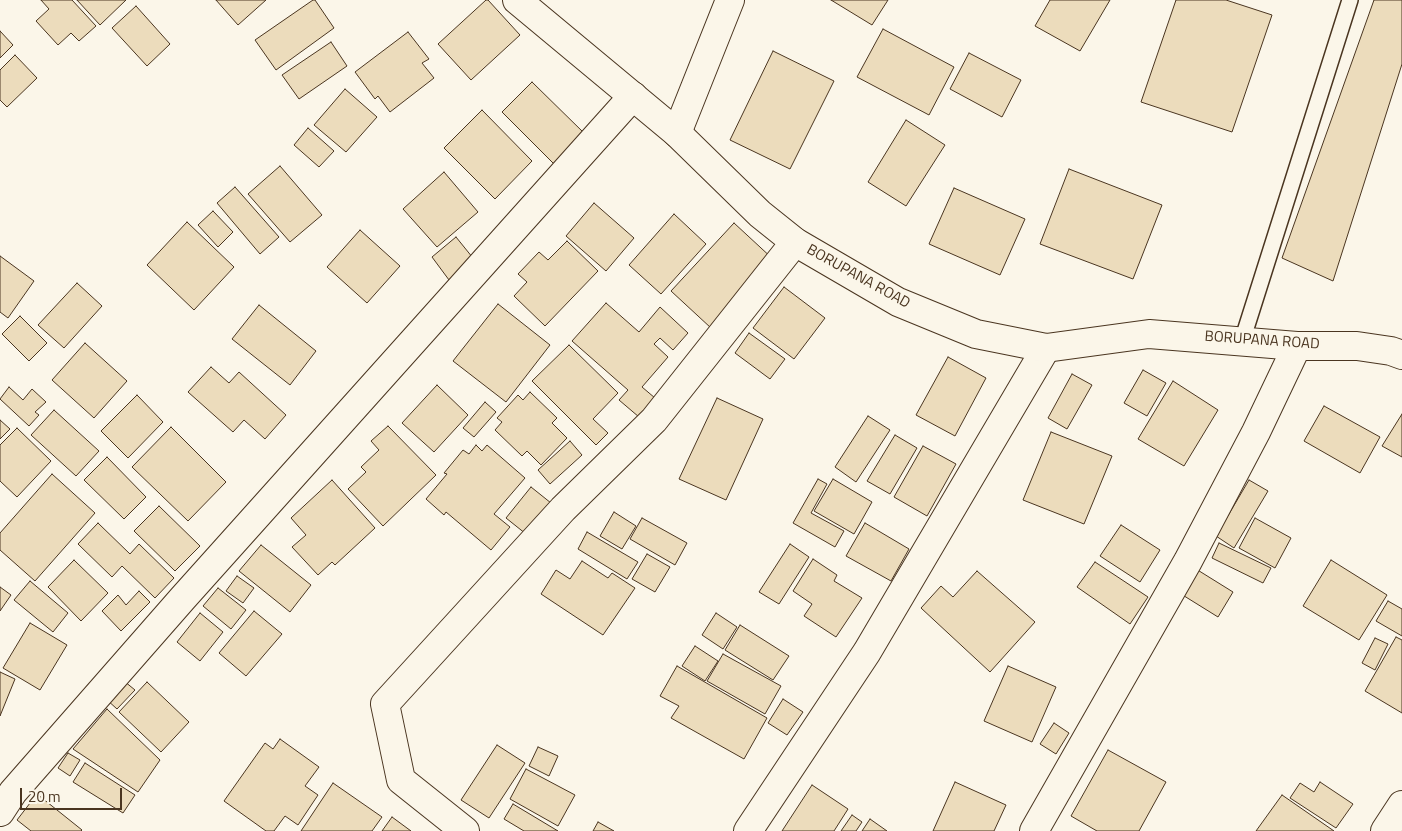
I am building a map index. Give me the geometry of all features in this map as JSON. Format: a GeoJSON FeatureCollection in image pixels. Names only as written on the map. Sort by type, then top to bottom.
{"type":"FeatureCollection","features":[{"type":"Feature","properties":{"kind":"street","name":"BORUPANA ROAD"},"geometry":{"type":"LineString","coordinates":[[517,0],[677,133],[760,214],[795,242],[898,302],[976,334],[1046,348],[1150,334],[1297,346],[1357,346],[1402,354]]}},
{"type":"Feature","properties":{"kind":"street"},"geometry":{"type":"LineString","coordinates":[[677,133],[730,0]]}},
{"type":"Feature","properties":{"kind":"street"},"geometry":{"type":"LineString","coordinates":[[0,812],[13,792],[183,598],[633,96]]}},
{"type":"Feature","properties":{"kind":"street"},"geometry":{"type":"LineString","coordinates":[[466,831],[401,780],[385,704],[563,509],[654,420],[795,242]]}},
{"type":"Feature","properties":{"kind":"street"},"geometry":{"type":"LineString","coordinates":[[1034,831],[1188,561],[1256,432],[1297,346]]}},
{"type":"Feature","properties":{"kind":"street"},"geometry":{"type":"LineString","coordinates":[[748,831],[867,652],[1046,348]]}},
{"type":"Feature","properties":{"kind":"street"},"geometry":{"type":"LineString","coordinates":[[1385,831],[1402,805]]}},
{"type":"Feature","properties":{"kind":"lane"},"geometry":{"type":"LineString","coordinates":[[1242,341],[1350,0]]}},
{"type":"Feature","properties":{"kind":"building"},"geometry":{"type":"Polygon","coordinates":[[[41,0],[72,0],[96,26],[79,41],[71,33],[58,45],[36,21],[49,9],[41,0]]]}},
{"type":"Feature","properties":{"kind":"building"},"geometry":{"type":"Polygon","coordinates":[[[77,0],[126,0],[100,25],[77,0]]]}},
{"type":"Feature","properties":{"kind":"building"},"geometry":{"type":"Polygon","coordinates":[[[216,0],[266,0],[238,25],[216,0]]]}},
{"type":"Feature","properties":{"kind":"building"},"geometry":{"type":"Polygon","coordinates":[[[315,0],[334,28],[276,70],[255,40],[315,0]]]}},
{"type":"Feature","properties":{"kind":"building"},"geometry":{"type":"Polygon","coordinates":[[[486,0],[520,35],[471,80],[438,44],[486,0]]]}},
{"type":"Feature","properties":{"kind":"building"},"geometry":{"type":"Polygon","coordinates":[[[831,0],[888,0],[872,25],[831,0]]]}},
{"type":"Feature","properties":{"kind":"building"},"geometry":{"type":"Polygon","coordinates":[[[1050,0],[1110,0],[1080,51],[1035,26],[1050,0]]]}},
{"type":"Feature","properties":{"kind":"building"},"geometry":{"type":"Polygon","coordinates":[[[1176,0],[1226,0],[1272,15],[1232,132],[1141,102],[1176,0]]]}},
{"type":"Feature","properties":{"kind":"building"},"geometry":{"type":"Polygon","coordinates":[[[1374,0],[1402,0],[1402,64],[1333,281],[1282,258],[1374,0]]]}},
{"type":"Feature","properties":{"kind":"building"},"geometry":{"type":"Polygon","coordinates":[[[136,6],[170,44],[147,66],[112,28],[136,6]]]}},
{"type":"Feature","properties":{"kind":"building"},"geometry":{"type":"Polygon","coordinates":[[[883,29],[954,67],[929,115],[857,77],[883,29]]]}},
{"type":"Feature","properties":{"kind":"building"},"geometry":{"type":"Polygon","coordinates":[[[0,31],[13,45],[0,58],[0,31]]]}},
{"type":"Feature","properties":{"kind":"building"},"geometry":{"type":"Polygon","coordinates":[[[408,32],[429,59],[422,63],[434,78],[390,112],[378,96],[375,99],[355,72],[408,32]]]}},
{"type":"Feature","properties":{"kind":"building"},"geometry":{"type":"Polygon","coordinates":[[[331,42],[347,66],[299,99],[282,75],[331,42]]]}},
{"type":"Feature","properties":{"kind":"building"},"geometry":{"type":"Polygon","coordinates":[[[773,51],[834,81],[790,169],[730,140],[773,51]]]}},
{"type":"Feature","properties":{"kind":"building"},"geometry":{"type":"Polygon","coordinates":[[[969,53],[1021,80],[1002,117],[950,89],[969,53]]]}},
{"type":"Feature","properties":{"kind":"building"},"geometry":{"type":"Polygon","coordinates":[[[15,55],[37,78],[7,107],[0,100],[0,70],[15,55]]]}},
{"type":"Feature","properties":{"kind":"building"},"geometry":{"type":"Polygon","coordinates":[[[532,82],[584,133],[554,164],[502,112],[532,82]]]}},
{"type":"Feature","properties":{"kind":"building"},"geometry":{"type":"Polygon","coordinates":[[[345,89],[377,117],[346,152],[314,125],[345,89]]]}},
{"type":"Feature","properties":{"kind":"building"},"geometry":{"type":"Polygon","coordinates":[[[482,110],[532,161],[495,199],[444,148],[482,110]]]}},
{"type":"Feature","properties":{"kind":"building"},"geometry":{"type":"Polygon","coordinates":[[[906,120],[945,145],[906,206],[868,182],[906,120]]]}},
{"type":"Feature","properties":{"kind":"building"},"geometry":{"type":"Polygon","coordinates":[[[308,128],[334,151],[319,167],[294,145],[308,128]]]}},
{"type":"Feature","properties":{"kind":"building"},"geometry":{"type":"Polygon","coordinates":[[[280,166],[322,215],[290,242],[248,194],[280,166]]]}},
{"type":"Feature","properties":{"kind":"building"},"geometry":{"type":"Polygon","coordinates":[[[1069,169],[1162,205],[1133,279],[1040,244],[1069,169]]]}},
{"type":"Feature","properties":{"kind":"building"},"geometry":{"type":"Polygon","coordinates":[[[444,172],[478,212],[437,247],[403,209],[444,172]]]}},
{"type":"Feature","properties":{"kind":"building"},"geometry":{"type":"Polygon","coordinates":[[[235,187],[279,237],[260,254],[217,203],[235,187]]]}},
{"type":"Feature","properties":{"kind":"building"},"geometry":{"type":"Polygon","coordinates":[[[954,188],[1025,219],[1000,275],[929,244],[954,188]]]}},
{"type":"Feature","properties":{"kind":"building"},"geometry":{"type":"Polygon","coordinates":[[[594,203],[634,238],[606,271],[566,236],[594,203]]]}},
{"type":"Feature","properties":{"kind":"building"},"geometry":{"type":"Polygon","coordinates":[[[213,211],[233,232],[218,247],[198,225],[213,211]]]}},
{"type":"Feature","properties":{"kind":"building"},"geometry":{"type":"Polygon","coordinates":[[[674,214],[706,244],[661,294],[629,265],[674,214]]]}},
{"type":"Feature","properties":{"kind":"building"},"geometry":{"type":"Polygon","coordinates":[[[187,222],[234,267],[194,310],[147,265],[187,222]]]}},
{"type":"Feature","properties":{"kind":"building"},"geometry":{"type":"Polygon","coordinates":[[[734,223],[774,260],[711,328],[671,291],[734,223]]]}},
{"type":"Feature","properties":{"kind":"building"},"geometry":{"type":"Polygon","coordinates":[[[360,230],[400,266],[367,303],[327,267],[360,230]]]}},
{"type":"Feature","properties":{"kind":"building"},"geometry":{"type":"Polygon","coordinates":[[[456,237],[477,263],[452,284],[432,257],[456,237]]]}},
{"type":"Feature","properties":{"kind":"building"},"geometry":{"type":"Polygon","coordinates":[[[567,241],[598,271],[545,326],[514,296],[527,282],[518,274],[539,252],[548,260],[567,241]]]}},
{"type":"Feature","properties":{"kind":"building"},"geometry":{"type":"Polygon","coordinates":[[[0,256],[34,281],[8,318],[0,312],[0,256]]]}},
{"type":"Feature","properties":{"kind":"building"},"geometry":{"type":"Polygon","coordinates":[[[77,283],[102,306],[64,348],[38,325],[77,283]]]}},
{"type":"Feature","properties":{"kind":"building"},"geometry":{"type":"Polygon","coordinates":[[[784,287],[825,318],[794,359],[753,328],[784,287]]]}},
{"type":"Feature","properties":{"kind":"building"},"geometry":{"type":"Polygon","coordinates":[[[606,303],[639,332],[660,307],[688,333],[673,350],[660,338],[654,344],[668,357],[642,387],[655,398],[639,417],[619,400],[628,390],[572,341],[606,303]]]}},
{"type":"Feature","properties":{"kind":"building"},"geometry":{"type":"Polygon","coordinates":[[[498,304],[550,345],[506,402],[453,361],[498,304]]]}},
{"type":"Feature","properties":{"kind":"building"},"geometry":{"type":"Polygon","coordinates":[[[259,305],[316,351],[290,385],[232,339],[259,305]]]}},
{"type":"Feature","properties":{"kind":"building"},"geometry":{"type":"Polygon","coordinates":[[[20,316],[47,343],[29,361],[2,334],[20,316]]]}},
{"type":"Feature","properties":{"kind":"building"},"geometry":{"type":"Polygon","coordinates":[[[749,333],[785,359],[770,379],[735,353],[749,333]]]}},
{"type":"Feature","properties":{"kind":"building"},"geometry":{"type":"Polygon","coordinates":[[[85,343],[127,381],[94,418],[52,380],[85,343]]]}},
{"type":"Feature","properties":{"kind":"building"},"geometry":{"type":"Polygon","coordinates":[[[569,345],[618,393],[593,419],[608,433],[596,445],[532,381],[569,345]]]}},
{"type":"Feature","properties":{"kind":"building"},"geometry":{"type":"Polygon","coordinates":[[[948,357],[986,378],[955,436],[916,415],[948,357]]]}},
{"type":"Feature","properties":{"kind":"building"},"geometry":{"type":"Polygon","coordinates":[[[211,367],[229,383],[239,372],[286,415],[265,439],[244,420],[233,432],[188,392],[211,367]]]}},
{"type":"Feature","properties":{"kind":"building"},"geometry":{"type":"Polygon","coordinates":[[[1143,370],[1166,383],[1147,416],[1124,403],[1143,370]]]}},
{"type":"Feature","properties":{"kind":"building"},"geometry":{"type":"Polygon","coordinates":[[[1072,374],[1092,385],[1067,429],[1048,418],[1072,374]]]}},
{"type":"Feature","properties":{"kind":"building"},"geometry":{"type":"Polygon","coordinates":[[[1173,381],[1218,410],[1184,466],[1138,439],[1173,381]]]}},
{"type":"Feature","properties":{"kind":"building"},"geometry":{"type":"Polygon","coordinates":[[[437,385],[468,415],[434,452],[402,423],[437,385]]]}},
{"type":"Feature","properties":{"kind":"building"},"geometry":{"type":"Polygon","coordinates":[[[9,387],[23,400],[32,389],[46,402],[35,412],[39,415],[29,426],[0,399],[9,387]]]}},
{"type":"Feature","properties":{"kind":"building"},"geometry":{"type":"Polygon","coordinates":[[[530,392],[557,418],[552,423],[567,438],[541,465],[527,451],[522,456],[495,430],[502,422],[497,418],[518,395],[523,400],[530,392]]]}},
{"type":"Feature","properties":{"kind":"building"},"geometry":{"type":"Polygon","coordinates":[[[137,395],[163,422],[128,458],[101,431],[137,395]]]}},
{"type":"Feature","properties":{"kind":"building"},"geometry":{"type":"Polygon","coordinates":[[[717,398],[763,419],[726,500],[679,479],[717,398]]]}},
{"type":"Feature","properties":{"kind":"building"},"geometry":{"type":"Polygon","coordinates":[[[485,402],[496,412],[474,437],[463,428],[485,402]]]}},
{"type":"Feature","properties":{"kind":"building"},"geometry":{"type":"Polygon","coordinates":[[[1324,406],[1380,437],[1360,473],[1304,441],[1324,406]]]}},
{"type":"Feature","properties":{"kind":"building"},"geometry":{"type":"Polygon","coordinates":[[[54,410],[99,451],[76,476],[31,435],[54,410]]]}},
{"type":"Feature","properties":{"kind":"building"},"geometry":{"type":"Polygon","coordinates":[[[1402,414],[1402,457],[1382,446],[1402,414]]]}},
{"type":"Feature","properties":{"kind":"building"},"geometry":{"type":"Polygon","coordinates":[[[868,416],[890,430],[856,482],[835,467],[868,416]]]}},
{"type":"Feature","properties":{"kind":"building"},"geometry":{"type":"Polygon","coordinates":[[[0,420],[10,429],[0,439],[0,420]]]}},
{"type":"Feature","properties":{"kind":"building"},"geometry":{"type":"Polygon","coordinates":[[[388,426],[436,475],[383,526],[348,489],[366,472],[361,467],[379,450],[371,441],[388,426]]]}},
{"type":"Feature","properties":{"kind":"building"},"geometry":{"type":"Polygon","coordinates":[[[171,427],[226,482],[188,521],[132,467],[171,427]]]}},
{"type":"Feature","properties":{"kind":"building"},"geometry":{"type":"Polygon","coordinates":[[[17,428],[51,461],[17,497],[0,481],[0,445],[17,428]]]}},
{"type":"Feature","properties":{"kind":"building"},"geometry":{"type":"Polygon","coordinates":[[[1051,432],[1112,456],[1084,524],[1023,500],[1051,432]]]}},
{"type":"Feature","properties":{"kind":"building"},"geometry":{"type":"Polygon","coordinates":[[[895,435],[917,448],[890,494],[867,481],[895,435]]]}},
{"type":"Feature","properties":{"kind":"building"},"geometry":{"type":"Polygon","coordinates":[[[570,441],[582,455],[550,484],[538,470],[570,441]]]}},
{"type":"Feature","properties":{"kind":"building"},"geometry":{"type":"Polygon","coordinates":[[[476,445],[482,451],[487,445],[525,478],[494,514],[510,527],[491,550],[446,512],[444,515],[426,499],[447,474],[444,473],[463,450],[469,454],[476,445]]]}},
{"type":"Feature","properties":{"kind":"building"},"geometry":{"type":"Polygon","coordinates":[[[923,446],[956,464],[927,516],[894,497],[923,446]]]}},
{"type":"Feature","properties":{"kind":"building"},"geometry":{"type":"Polygon","coordinates":[[[107,457],[146,497],[124,519],[84,480],[107,457]]]}},
{"type":"Feature","properties":{"kind":"building"},"geometry":{"type":"Polygon","coordinates":[[[52,474],[95,513],[35,581],[0,550],[0,533],[52,474]]]}},
{"type":"Feature","properties":{"kind":"building"},"geometry":{"type":"Polygon","coordinates":[[[818,479],[827,484],[811,513],[844,531],[835,547],[793,523],[818,479]]]}},
{"type":"Feature","properties":{"kind":"building"},"geometry":{"type":"Polygon","coordinates":[[[833,479],[872,502],[854,534],[814,511],[833,479]]]}},
{"type":"Feature","properties":{"kind":"building"},"geometry":{"type":"Polygon","coordinates":[[[332,480],[375,528],[335,565],[332,562],[318,575],[292,547],[306,535],[291,518],[332,480]]]}},
{"type":"Feature","properties":{"kind":"building"},"geometry":{"type":"Polygon","coordinates":[[[1249,480],[1268,491],[1234,548],[1216,536],[1249,480]]]}},
{"type":"Feature","properties":{"kind":"building"},"geometry":{"type":"Polygon","coordinates":[[[531,487],[551,503],[526,534],[506,518],[531,487]]]}},
{"type":"Feature","properties":{"kind":"building"},"geometry":{"type":"Polygon","coordinates":[[[159,506],[200,546],[175,571],[134,531],[159,506]]]}},
{"type":"Feature","properties":{"kind":"building"},"geometry":{"type":"Polygon","coordinates":[[[614,512],[636,526],[622,549],[600,536],[614,512]]]}},
{"type":"Feature","properties":{"kind":"building"},"geometry":{"type":"Polygon","coordinates":[[[642,518],[687,543],[675,565],[630,539],[642,518]]]}},
{"type":"Feature","properties":{"kind":"building"},"geometry":{"type":"Polygon","coordinates":[[[1255,518],[1291,538],[1275,568],[1239,548],[1255,518]]]}},
{"type":"Feature","properties":{"kind":"building"},"geometry":{"type":"Polygon","coordinates":[[[98,523],[130,554],[139,544],[174,578],[155,598],[122,566],[112,577],[78,544],[98,523]]]}},
{"type":"Feature","properties":{"kind":"building"},"geometry":{"type":"Polygon","coordinates":[[[865,523],[909,549],[891,581],[846,556],[865,523]]]}},
{"type":"Feature","properties":{"kind":"building"},"geometry":{"type":"Polygon","coordinates":[[[1121,525],[1160,550],[1140,582],[1100,556],[1121,525]]]}},
{"type":"Feature","properties":{"kind":"building"},"geometry":{"type":"Polygon","coordinates":[[[587,532],[638,562],[627,579],[578,549],[587,532]]]}},
{"type":"Feature","properties":{"kind":"building"},"geometry":{"type":"Polygon","coordinates":[[[1219,543],[1271,568],[1263,583],[1212,558],[1219,543]]]}},
{"type":"Feature","properties":{"kind":"building"},"geometry":{"type":"Polygon","coordinates":[[[790,544],[809,557],[779,604],[759,592],[790,544]]]}},
{"type":"Feature","properties":{"kind":"building"},"geometry":{"type":"Polygon","coordinates":[[[261,545],[311,585],[290,612],[239,571],[261,545]]]}},
{"type":"Feature","properties":{"kind":"building"},"geometry":{"type":"Polygon","coordinates":[[[647,554],[670,567],[655,592],[632,579],[647,554]]]}},
{"type":"Feature","properties":{"kind":"building"},"geometry":{"type":"Polygon","coordinates":[[[813,559],[837,575],[834,581],[862,598],[836,637],[804,616],[812,604],[793,591],[813,559]]]}},
{"type":"Feature","properties":{"kind":"building"},"geometry":{"type":"Polygon","coordinates":[[[74,560],[108,593],[81,621],[48,587],[74,560]]]}},
{"type":"Feature","properties":{"kind":"building"},"geometry":{"type":"Polygon","coordinates":[[[1331,560],[1387,595],[1359,640],[1303,606],[1331,560]]]}},
{"type":"Feature","properties":{"kind":"building"},"geometry":{"type":"Polygon","coordinates":[[[582,561],[608,578],[612,573],[635,588],[603,635],[541,594],[556,570],[570,579],[582,561]]]}},
{"type":"Feature","properties":{"kind":"building"},"geometry":{"type":"Polygon","coordinates":[[[1095,562],[1148,597],[1130,624],[1077,587],[1095,562]]]}},
{"type":"Feature","properties":{"kind":"building"},"geometry":{"type":"Polygon","coordinates":[[[1196,569],[1233,592],[1218,617],[1181,594],[1196,569]]]}},
{"type":"Feature","properties":{"kind":"building"},"geometry":{"type":"Polygon","coordinates":[[[977,571],[1035,622],[990,672],[921,608],[941,586],[953,597],[977,571]]]}},
{"type":"Feature","properties":{"kind":"building"},"geometry":{"type":"Polygon","coordinates":[[[237,576],[254,588],[243,603],[226,591],[237,576]]]}},
{"type":"Feature","properties":{"kind":"building"},"geometry":{"type":"Polygon","coordinates":[[[30,581],[68,613],[53,632],[14,600],[30,581]]]}},
{"type":"Feature","properties":{"kind":"building"},"geometry":{"type":"Polygon","coordinates":[[[0,587],[11,595],[0,611],[0,587]]]}},
{"type":"Feature","properties":{"kind":"building"},"geometry":{"type":"Polygon","coordinates":[[[218,588],[246,610],[231,629],[203,606],[218,588]]]}},
{"type":"Feature","properties":{"kind":"building"},"geometry":{"type":"Polygon","coordinates":[[[139,591],[150,602],[121,631],[102,611],[118,595],[126,605],[139,591]]]}},
{"type":"Feature","properties":{"kind":"building"},"geometry":{"type":"Polygon","coordinates":[[[1388,601],[1402,609],[1402,636],[1376,621],[1388,601]]]}},
{"type":"Feature","properties":{"kind":"building"},"geometry":{"type":"Polygon","coordinates":[[[254,611],[282,634],[246,676],[219,653],[254,611]]]}},
{"type":"Feature","properties":{"kind":"building"},"geometry":{"type":"Polygon","coordinates":[[[200,613],[223,632],[200,661],[177,642],[200,613]]]}},
{"type":"Feature","properties":{"kind":"building"},"geometry":{"type":"Polygon","coordinates":[[[716,613],[737,627],[723,649],[702,635],[716,613]]]}},
{"type":"Feature","properties":{"kind":"building"},"geometry":{"type":"Polygon","coordinates":[[[30,623],[67,645],[40,690],[3,668],[30,623]]]}},
{"type":"Feature","properties":{"kind":"building"},"geometry":{"type":"Polygon","coordinates":[[[740,625],[789,656],[773,680],[725,650],[740,625]]]}},
{"type":"Feature","properties":{"kind":"building"},"geometry":{"type":"Polygon","coordinates":[[[1396,637],[1402,640],[1402,713],[1365,691],[1396,637]]]}},
{"type":"Feature","properties":{"kind":"building"},"geometry":{"type":"Polygon","coordinates":[[[1375,638],[1388,644],[1375,670],[1362,663],[1375,638]]]}},
{"type":"Feature","properties":{"kind":"building"},"geometry":{"type":"Polygon","coordinates":[[[695,646],[718,661],[705,681],[682,666],[695,646]]]}},
{"type":"Feature","properties":{"kind":"building"},"geometry":{"type":"Polygon","coordinates":[[[723,654],[781,686],[765,714],[707,681],[723,654]]]}},
{"type":"Feature","properties":{"kind":"building"},"geometry":{"type":"Polygon","coordinates":[[[677,666],[767,718],[744,759],[671,718],[679,706],[660,696],[677,666]]]}},
{"type":"Feature","properties":{"kind":"building"},"geometry":{"type":"Polygon","coordinates":[[[1008,666],[1056,687],[1032,742],[984,721],[1008,666]]]}},
{"type":"Feature","properties":{"kind":"building"},"geometry":{"type":"Polygon","coordinates":[[[0,672],[15,679],[0,716],[0,672]]]}},
{"type":"Feature","properties":{"kind":"building"},"geometry":{"type":"Polygon","coordinates":[[[124,681],[135,690],[117,709],[106,699],[124,681]]]}},
{"type":"Feature","properties":{"kind":"building"},"geometry":{"type":"Polygon","coordinates":[[[147,682],[189,722],[161,752],[119,712],[147,682]]]}},
{"type":"Feature","properties":{"kind":"building"},"geometry":{"type":"Polygon","coordinates":[[[783,699],[803,712],[787,735],[768,723],[783,699]]]}},
{"type":"Feature","properties":{"kind":"building"},"geometry":{"type":"Polygon","coordinates":[[[107,709],[160,760],[138,792],[73,749],[107,709]]]}},
{"type":"Feature","properties":{"kind":"building"},"geometry":{"type":"Polygon","coordinates":[[[1054,723],[1069,733],[1056,754],[1040,744],[1054,723]]]}},
{"type":"Feature","properties":{"kind":"building"},"geometry":{"type":"Polygon","coordinates":[[[280,739],[319,767],[305,786],[318,795],[298,825],[285,816],[274,831],[266,831],[224,801],[265,743],[273,749],[280,739]]]}},
{"type":"Feature","properties":{"kind":"building"},"geometry":{"type":"Polygon","coordinates":[[[497,745],[525,763],[489,818],[461,800],[497,745]]]}},
{"type":"Feature","properties":{"kind":"building"},"geometry":{"type":"Polygon","coordinates":[[[538,747],[558,756],[549,776],[529,766],[538,747]]]}},
{"type":"Feature","properties":{"kind":"building"},"geometry":{"type":"Polygon","coordinates":[[[1108,750],[1166,782],[1139,831],[1097,831],[1071,816],[1108,750]]]}},
{"type":"Feature","properties":{"kind":"building"},"geometry":{"type":"Polygon","coordinates":[[[68,753],[80,760],[70,776],[58,768],[68,753]]]}},
{"type":"Feature","properties":{"kind":"building"},"geometry":{"type":"Polygon","coordinates":[[[85,763],[135,795],[123,813],[73,782],[85,763]]]}},
{"type":"Feature","properties":{"kind":"building"},"geometry":{"type":"Polygon","coordinates":[[[526,769],[575,795],[558,826],[510,799],[526,769]]]}},
{"type":"Feature","properties":{"kind":"building"},"geometry":{"type":"Polygon","coordinates":[[[955,782],[1006,805],[994,831],[933,831],[955,782]]]}},
{"type":"Feature","properties":{"kind":"building"},"geometry":{"type":"Polygon","coordinates":[[[1320,782],[1353,804],[1336,828],[1290,798],[1300,783],[1314,792],[1320,782]]]}},
{"type":"Feature","properties":{"kind":"building"},"geometry":{"type":"Polygon","coordinates":[[[333,783],[382,817],[372,831],[301,831],[333,783]]]}},
{"type":"Feature","properties":{"kind":"building"},"geometry":{"type":"Polygon","coordinates":[[[812,785],[848,809],[834,831],[782,831],[812,785]]]}},
{"type":"Feature","properties":{"kind":"building"},"geometry":{"type":"Polygon","coordinates":[[[37,794],[82,830],[31,831],[17,820],[37,794]]]}},
{"type":"Feature","properties":{"kind":"building"},"geometry":{"type":"Polygon","coordinates":[[[1282,795],[1334,831],[1256,831],[1282,795]]]}},
{"type":"Feature","properties":{"kind":"building"},"geometry":{"type":"Polygon","coordinates":[[[513,804],[558,831],[524,831],[504,819],[513,804]]]}},
{"type":"Feature","properties":{"kind":"building"},"geometry":{"type":"Polygon","coordinates":[[[852,815],[862,822],[856,831],[841,831],[852,815]]]}},
{"type":"Feature","properties":{"kind":"building"},"geometry":{"type":"Polygon","coordinates":[[[392,817],[411,831],[382,831],[392,817]]]}},
{"type":"Feature","properties":{"kind":"building"},"geometry":{"type":"Polygon","coordinates":[[[870,819],[887,831],[862,831],[870,819]]]}},
{"type":"Feature","properties":{"kind":"building"},"geometry":{"type":"Polygon","coordinates":[[[598,822],[614,831],[593,831],[598,822]]]}}]}
